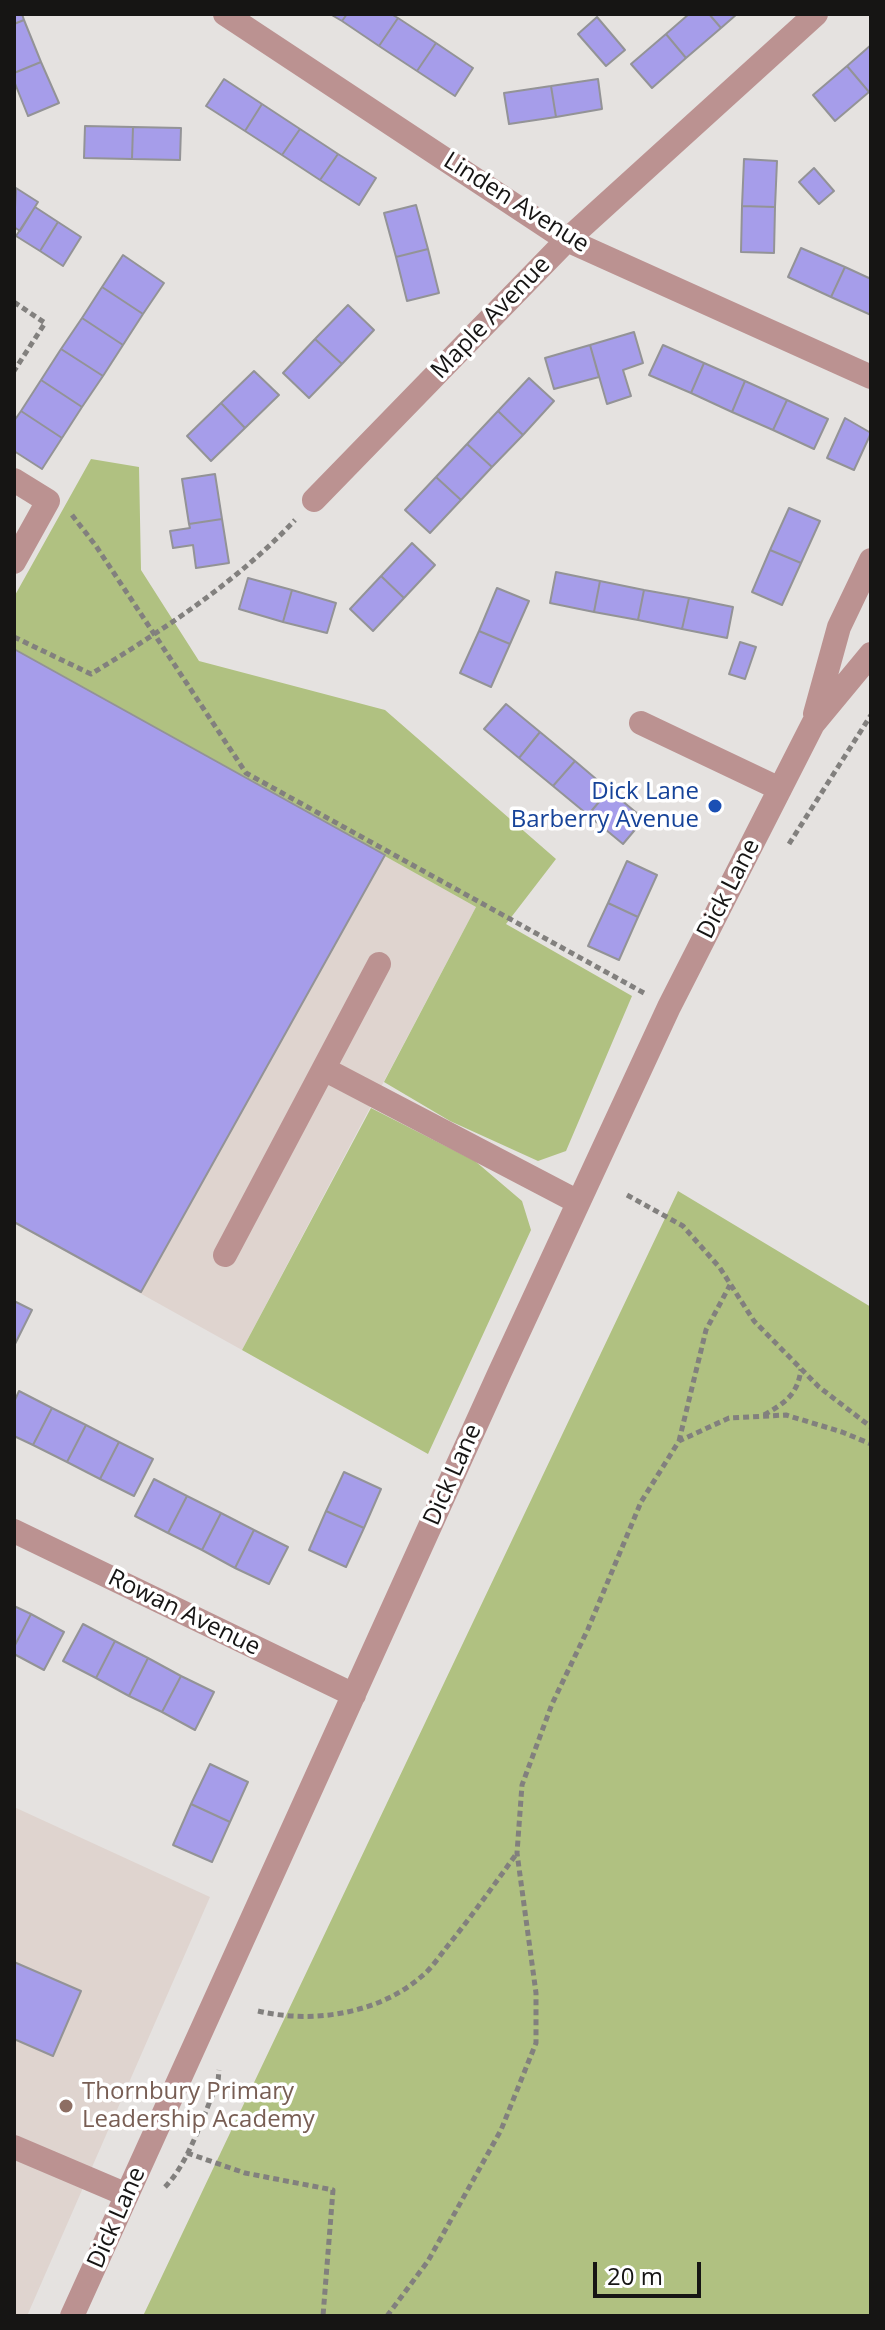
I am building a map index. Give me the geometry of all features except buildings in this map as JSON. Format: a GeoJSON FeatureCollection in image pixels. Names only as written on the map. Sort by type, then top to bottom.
{"type":"FeatureCollection","features":[{"type":"Feature","properties":{"kind":"street","name":"Linden Avenue"},"geometry":{"type":"LineString","coordinates":[[225,14],[567,240],[871,377]]}},
{"type":"Feature","properties":{"kind":"street","name":"Maple Avenue"},"geometry":{"type":"LineString","coordinates":[[314,500],[567,240],[816,14]]}},
{"type":"Feature","properties":{"kind":"street"},"geometry":{"type":"LineString","coordinates":[[14,480],[48,501],[14,562]]}},
{"type":"Feature","properties":{"kind":"street"},"geometry":{"type":"LineString","coordinates":[[813,724],[839,627],[871,560]]}},
{"type":"Feature","properties":{"kind":"street","name":"Dick Lane"},"geometry":{"type":"LineString","coordinates":[[72,2316],[669,1007],[813,724],[871,654]]}},
{"type":"Feature","properties":{"kind":"street"},"geometry":{"type":"LineString","coordinates":[[641,723],[780,789]]}},
{"type":"Feature","properties":{"kind":"street"},"geometry":{"type":"LineString","coordinates":[[225,1255],[379,964]]}},
{"type":"Feature","properties":{"kind":"street"},"geometry":{"type":"LineString","coordinates":[[324,1069],[578,1202]]}},
{"type":"Feature","properties":{"kind":"street","name":"Rowan Avenue"},"geometry":{"type":"LineString","coordinates":[[14,1531],[354,1695]]}},
{"type":"Feature","properties":{"kind":"street"},"geometry":{"type":"LineString","coordinates":[[14,2147],[127,2195]]}},
{"type":"Feature","properties":{"kind":"path"},"geometry":{"type":"LineString","coordinates":[[14,302],[45,323],[14,371]]}},
{"type":"Feature","properties":{"kind":"path"},"geometry":{"type":"LineString","coordinates":[[14,637],[91,674],[155,635],[268,549],[314,500]]}},
{"type":"Feature","properties":{"kind":"path"},"geometry":{"type":"LineString","coordinates":[[48,501],[63,505],[96,546],[246,773],[669,1007]]}},
{"type":"Feature","properties":{"kind":"path"},"geometry":{"type":"LineString","coordinates":[[627,1195],[683,1226],[720,1268],[754,1321],[819,1387],[871,1427]]}},
{"type":"Feature","properties":{"kind":"path"},"geometry":{"type":"LineString","coordinates":[[387,2316],[428,2261],[501,2130],[536,2043],[536,1993],[517,1853],[522,1785],[552,1704],[588,1629],[641,1502],[679,1441],[706,1330],[730,1284]]}},
{"type":"Feature","properties":{"kind":"path"},"geometry":{"type":"LineString","coordinates":[[763,1416],[787,1402],[799,1384],[801,1369]]}},
{"type":"Feature","properties":{"kind":"path"},"geometry":{"type":"LineString","coordinates":[[679,1441],[729,1418],[786,1415],[871,1444]]}},
{"type":"Feature","properties":{"kind":"path"},"geometry":{"type":"LineString","coordinates":[[258,2011],[285,2017],[333,2015],[383,2001],[423,1976],[465,1925],[517,1853]]}},
{"type":"Feature","properties":{"kind":"path"},"geometry":{"type":"LineString","coordinates":[[173,2179],[218,2082]]}},
{"type":"Feature","properties":{"kind":"path"},"geometry":{"type":"LineString","coordinates":[[187,2153],[245,2173],[333,2190],[323,2316]]}},
{"type":"Feature","properties":{"kind":"shaded area"},"geometry":{"type":"Polygon","coordinates":[[[14,649],[476,907],[242,1350],[14,1223],[14,649]]]}},
{"type":"Feature","properties":{"kind":"shaded area","name":"Thornbury Primary Leadership Academy"},"geometry":{"type":"Polygon","coordinates":[[[14,1807],[210,1897],[27,2316],[14,2316],[14,1807]]]}},
{"type":"Feature","properties":{"kind":"green space"},"geometry":{"type":"Polygon","coordinates":[[[91,459],[139,467],[141,570],[199,661],[385,710],[556,859],[506,924],[632,996],[566,1151],[538,1161],[450,1121],[384,1082],[476,907],[14,649],[14,597],[91,459]]]}},
{"type":"Feature","properties":{"kind":"green space"},"geometry":{"type":"Polygon","coordinates":[[[371,1108],[475,1161],[522,1201],[531,1230],[428,1454],[242,1350],[371,1108]]]}},
{"type":"Feature","properties":{"kind":"green space"},"geometry":{"type":"Polygon","coordinates":[[[678,1191],[871,1307],[871,2316],[143,2316],[678,1191]]]}},
{"type":"Feature","properties":{"kind":"place","name":"Dick Lane Barberry Avenue"},"geometry":{"type":"Point","coordinates":[715,806]}},
{"type":"Feature","properties":{"kind":"place","name":"Thornbury Primary Leadership Academy"},"geometry":{"type":"Point","coordinates":[66,2106]}}]}
